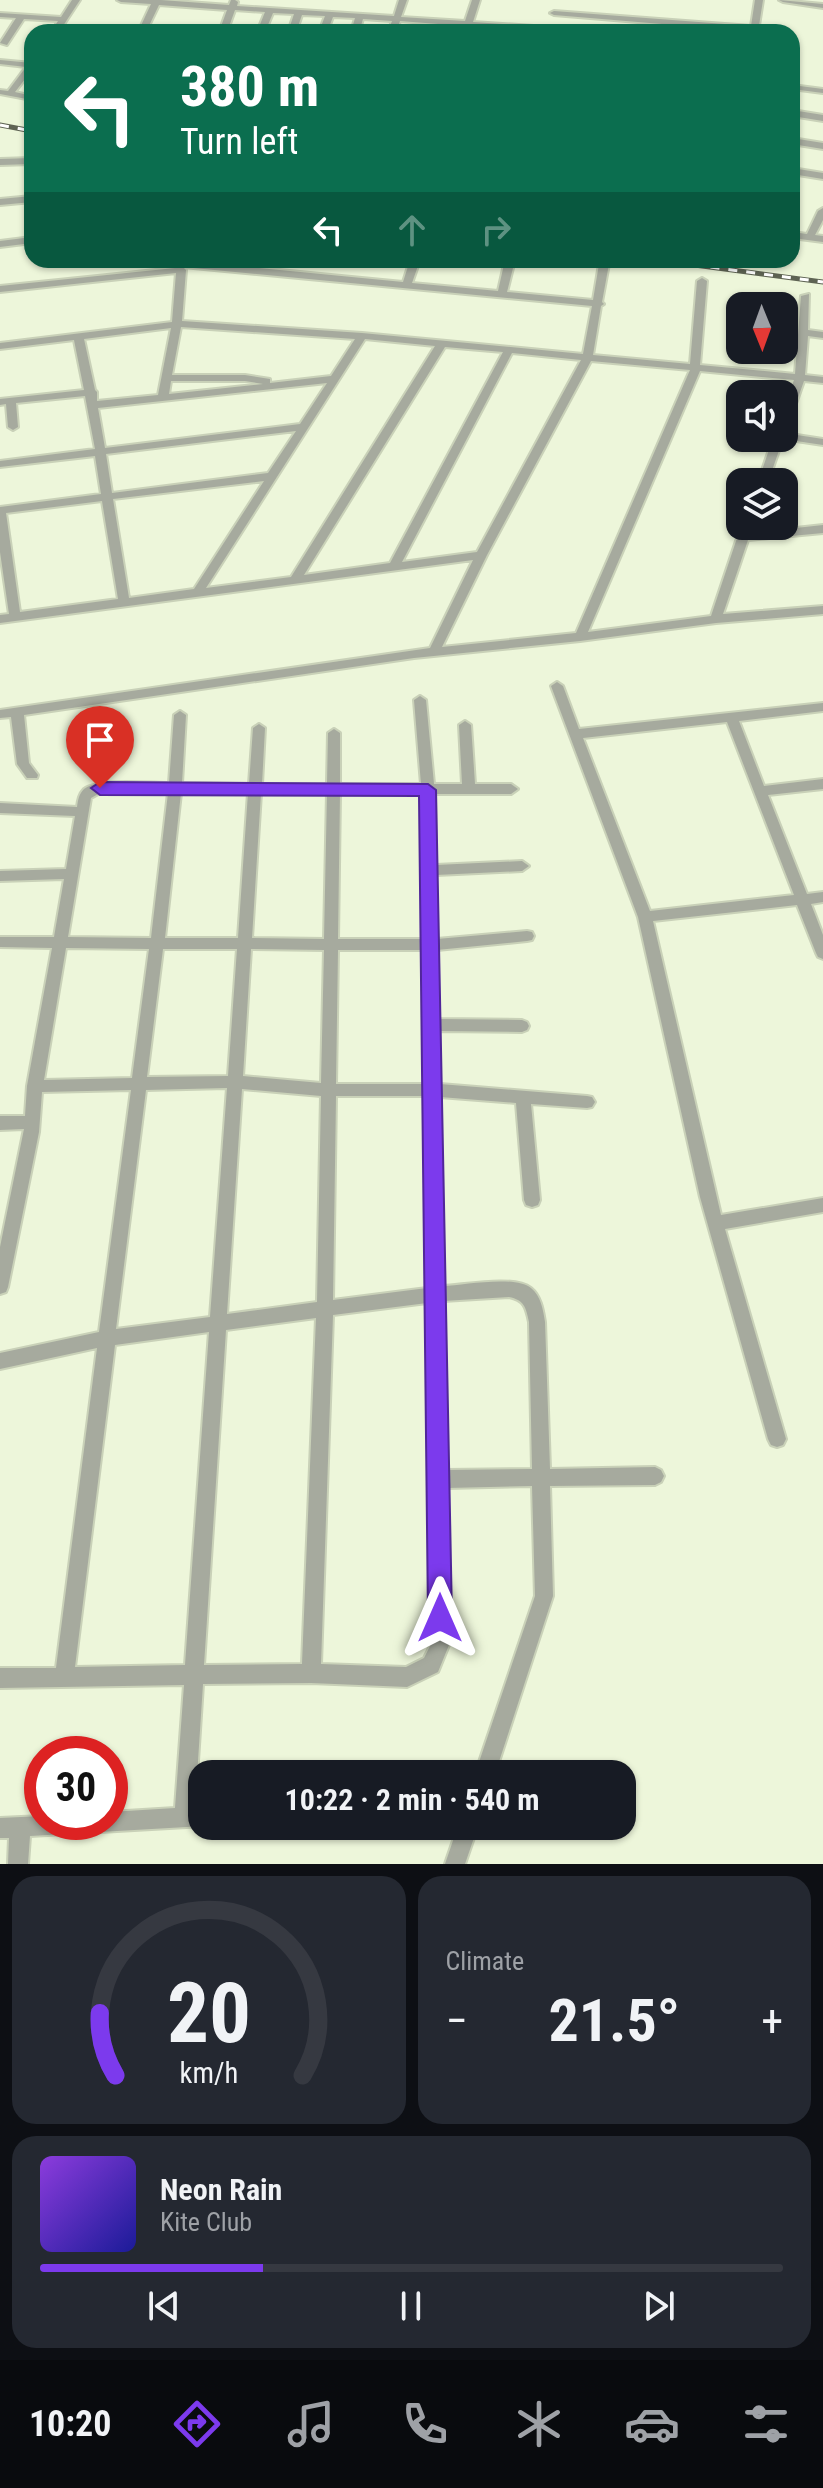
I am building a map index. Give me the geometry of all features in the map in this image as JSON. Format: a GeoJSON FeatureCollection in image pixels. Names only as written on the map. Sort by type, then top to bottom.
{"type":"FeatureCollection","features":[{"type":"Feature","properties":{"kind":"street"},"geometry":{"type":"LineString","coordinates":[[61,24],[76,0]]}},
{"type":"Feature","properties":{"kind":"street"},"geometry":{"type":"LineString","coordinates":[[121,0],[234,4],[270,10],[435,24]]}},
{"type":"Feature","properties":{"kind":"street"},"geometry":{"type":"LineString","coordinates":[[394,24],[403,0]]}},
{"type":"Feature","properties":{"kind":"street"},"geometry":{"type":"LineString","coordinates":[[467,24],[476,0]]}},
{"type":"Feature","properties":{"kind":"street"},"geometry":{"type":"LineString","coordinates":[[550,24],[558,0]]}},
{"type":"Feature","properties":{"kind":"street"},"geometry":{"type":"LineString","coordinates":[[756,24],[759,0]]}},
{"type":"Feature","properties":{"kind":"street"},"geometry":{"type":"LineString","coordinates":[[783,0],[823,6]]}},
{"type":"Feature","properties":{"kind":"street"},"geometry":{"type":"LineString","coordinates":[[146,24],[156,1]]}},
{"type":"Feature","properties":{"kind":"street"},"geometry":{"type":"LineString","coordinates":[[226,24],[234,4]]}},
{"type":"Feature","properties":{"kind":"street"},"geometry":{"type":"LineString","coordinates":[[264,24],[270,10]]}},
{"type":"Feature","properties":{"kind":"street"},"geometry":{"type":"LineString","coordinates":[[295,24],[299,12]]}},
{"type":"Feature","properties":{"kind":"street"},"geometry":{"type":"LineString","coordinates":[[554,13],[687,24]]}},
{"type":"Feature","properties":{"kind":"street"},"geometry":{"type":"LineString","coordinates":[[326,24],[330,14]]}},
{"type":"Feature","properties":{"kind":"street"},"geometry":{"type":"LineString","coordinates":[[0,15],[64,19]]}},
{"type":"Feature","properties":{"kind":"street"},"geometry":{"type":"LineString","coordinates":[[358,24],[360,16]]}},
{"type":"Feature","properties":{"kind":"street"},"geometry":{"type":"LineString","coordinates":[[4,43],[21,17]]}},
{"type":"Feature","properties":{"kind":"street"},"geometry":{"type":"LineString","coordinates":[[0,62],[24,64]]}},
{"type":"Feature","properties":{"kind":"street"},"geometry":{"type":"LineString","coordinates":[[5,93],[24,73]]}},
{"type":"Feature","properties":{"kind":"street"},"geometry":{"type":"LineString","coordinates":[[800,88],[823,91]]}},
{"type":"Feature","properties":{"kind":"street"},"geometry":{"type":"LineString","coordinates":[[800,114],[823,118]]}},
{"type":"Feature","properties":{"kind":"street"},"geometry":{"type":"LineString","coordinates":[[800,142],[823,146]]}},
{"type":"Feature","properties":{"kind":"street"},"geometry":{"type":"LineString","coordinates":[[0,162],[24,161]]}},
{"type":"Feature","properties":{"kind":"street"},"geometry":{"type":"LineString","coordinates":[[800,172],[823,176]]}},
{"type":"Feature","properties":{"kind":"street"},"geometry":{"type":"LineString","coordinates":[[0,202],[24,200]]}},
{"type":"Feature","properties":{"kind":"street"},"geometry":{"type":"LineString","coordinates":[[810,237],[823,211]]}},
{"type":"Feature","properties":{"kind":"street"},"geometry":{"type":"LineString","coordinates":[[800,236],[823,239]]}},
{"type":"Feature","properties":{"kind":"street"},"geometry":{"type":"LineString","coordinates":[[0,244],[24,241]]}},
{"type":"Feature","properties":{"kind":"street"},"geometry":{"type":"LineString","coordinates":[[0,289],[150,268]]}},
{"type":"Feature","properties":{"kind":"street"},"geometry":{"type":"LineString","coordinates":[[163,396],[177,324],[178,268]]}},
{"type":"Feature","properties":{"kind":"street"},"geometry":{"type":"LineString","coordinates":[[224,268],[599,304]]}},
{"type":"Feature","properties":{"kind":"street"},"geometry":{"type":"LineString","coordinates":[[407,284],[412,268]]}},
{"type":"Feature","properties":{"kind":"street"},"geometry":{"type":"LineString","coordinates":[[502,293],[508,268]]}},
{"type":"Feature","properties":{"kind":"street"},"geometry":{"type":"LineString","coordinates":[[434,652],[481,555],[587,359],[604,268]]}},
{"type":"Feature","properties":{"kind":"street"},"geometry":{"type":"LineString","coordinates":[[580,637],[695,370],[702,281]]}},
{"type":"Feature","properties":{"kind":"street"},"geometry":{"type":"LineString","coordinates":[[798,383],[806,296]]}},
{"type":"Feature","properties":{"kind":"street"},"geometry":{"type":"LineString","coordinates":[[0,346],[177,324],[362,336],[823,380]]}},
{"type":"Feature","properties":{"kind":"street"},"geometry":{"type":"LineString","coordinates":[[804,333],[823,335]]}},
{"type":"Feature","properties":{"kind":"street"},"geometry":{"type":"LineString","coordinates":[[78,336],[92,392],[105,495],[124,601]]}},
{"type":"Feature","properties":{"kind":"street"},"geometry":{"type":"LineString","coordinates":[[199,590],[362,336]]}},
{"type":"Feature","properties":{"kind":"street"},"geometry":{"type":"LineString","coordinates":[[296,578],[441,345]]}},
{"type":"Feature","properties":{"kind":"street"},"geometry":{"type":"LineString","coordinates":[[395,565],[509,350]]}},
{"type":"Feature","properties":{"kind":"street"},"geometry":{"type":"LineString","coordinates":[[168,378],[245,378],[278,385]]}},
{"type":"Feature","properties":{"kind":"street"},"geometry":{"type":"LineString","coordinates":[[93,405],[334,379]]}},
{"type":"Feature","properties":{"kind":"street"},"geometry":{"type":"LineString","coordinates":[[13,427],[6,402],[92,392]]}},
{"type":"Feature","properties":{"kind":"street"},"geometry":{"type":"LineString","coordinates":[[0,464],[303,427]]}},
{"type":"Feature","properties":{"kind":"street"},"geometry":{"type":"LineString","coordinates":[[798,439],[823,442]]}},
{"type":"Feature","properties":{"kind":"street"},"geometry":{"type":"LineString","coordinates":[[15,617],[0,511],[105,495],[274,476]]}},
{"type":"Feature","properties":{"kind":"street"},"geometry":{"type":"LineString","coordinates":[[798,530],[823,529]]}},
{"type":"Feature","properties":{"kind":"street"},"geometry":{"type":"LineString","coordinates":[[716,619],[743,540]]}},
{"type":"Feature","properties":{"kind":"street"},"geometry":{"type":"LineString","coordinates":[[0,619],[199,590],[481,555]]}},
{"type":"Feature","properties":{"kind":"street"},"geometry":{"type":"LineString","coordinates":[[0,714],[434,652],[716,619],[823,610]]}},
{"type":"Feature","properties":{"kind":"street"},"geometry":{"type":"LineString","coordinates":[[557,686],[645,917],[716,1223],[777,1439]]}},
{"type":"Feature","properties":{"kind":"street"},"geometry":{"type":"LineString","coordinates":[[0,1678],[311,1673],[407,1677],[431,1665],[440,1645],[428,790],[420,700]]}},
{"type":"Feature","properties":{"kind":"street"},"geometry":{"type":"LineString","coordinates":[[575,734],[823,707]]}},
{"type":"Feature","properties":{"kind":"street"},"geometry":{"type":"LineString","coordinates":[[17,712],[23,764],[32,775]]}},
{"type":"Feature","properties":{"kind":"street"},"geometry":{"type":"LineString","coordinates":[[64,1678],[157,943],[175,791],[180,715]]}},
{"type":"Feature","properties":{"kind":"street"},"geometry":{"type":"LineString","coordinates":[[731,717],[823,953]]}},
{"type":"Feature","properties":{"kind":"street"},"geometry":{"type":"LineString","coordinates":[[465,725],[469,790]]}},
{"type":"Feature","properties":{"kind":"street"},"geometry":{"type":"LineString","coordinates":[[194,1760],[196,1675],[216,1323],[236,1082],[259,728]]}},
{"type":"Feature","properties":{"kind":"street"},"geometry":{"type":"LineString","coordinates":[[311,1673],[325,1311],[334,733]]}},
{"type":"Feature","properties":{"kind":"street"},"geometry":{"type":"LineString","coordinates":[[761,791],[823,784]]}},
{"type":"Feature","properties":{"kind":"street"},"geometry":{"type":"LineString","coordinates":[[0,1287],[32,1122],[35,1086],[85,797],[90,791],[100,788],[175,791],[511,789]]}},
{"type":"Feature","properties":{"kind":"street"},"geometry":{"type":"LineString","coordinates":[[0,808],[83,812]]}},
{"type":"Feature","properties":{"kind":"street"},"geometry":{"type":"LineString","coordinates":[[428,870],[522,866]]}},
{"type":"Feature","properties":{"kind":"street"},"geometry":{"type":"LineString","coordinates":[[0,876],[72,874]]}},
{"type":"Feature","properties":{"kind":"street"},"geometry":{"type":"LineString","coordinates":[[645,917],[823,897]]}},
{"type":"Feature","properties":{"kind":"street"},"geometry":{"type":"LineString","coordinates":[[0,942],[429,945],[527,936]]}},
{"type":"Feature","properties":{"kind":"street"},"geometry":{"type":"LineString","coordinates":[[431,1025],[522,1026]]}},
{"type":"Feature","properties":{"kind":"street"},"geometry":{"type":"LineString","coordinates":[[35,1086],[236,1082],[330,1090],[432,1090],[587,1102]]}},
{"type":"Feature","properties":{"kind":"street"},"geometry":{"type":"LineString","coordinates":[[523,1098],[532,1200]]}},
{"type":"Feature","properties":{"kind":"street"},"geometry":{"type":"LineString","coordinates":[[0,1123],[32,1122]]}},
{"type":"Feature","properties":{"kind":"street"},"geometry":{"type":"LineString","coordinates":[[716,1223],[823,1205]]}},
{"type":"Feature","properties":{"kind":"street"},"geometry":{"type":"LineString","coordinates":[[0,1361],[109,1338],[436,1294],[509,1289],[525,1293],[534,1305],[537,1322],[544,1596],[490,1760]]}},
{"type":"Feature","properties":{"kind":"street"},"geometry":{"type":"LineString","coordinates":[[440,1479],[655,1476]]}},
{"type":"Feature","properties":{"kind":"street"},"geometry":{"type":"LineString","coordinates":[[128,1821],[188,1817]]}},
{"type":"Feature","properties":{"kind":"street"},"geometry":{"type":"LineString","coordinates":[[10,1828],[18,1864]]}},
{"type":"Feature","properties":{"kind":"street"},"geometry":{"type":"LineString","coordinates":[[455,1864],[463,1840]]}},
{"type":"Feature","properties":{"kind":"railway"},"geometry":{"type":"LineString","coordinates":[[0,125],[24,130]]}},
{"type":"Feature","properties":{"kind":"railway"},"geometry":{"type":"LineString","coordinates":[[717,268],[823,282]]}},
{"type":"Feature","properties":{"kind":"route"},"geometry":{"type":"LineString","coordinates":[[100,788],[175,791],[428,790],[440,1618]]}}]}
